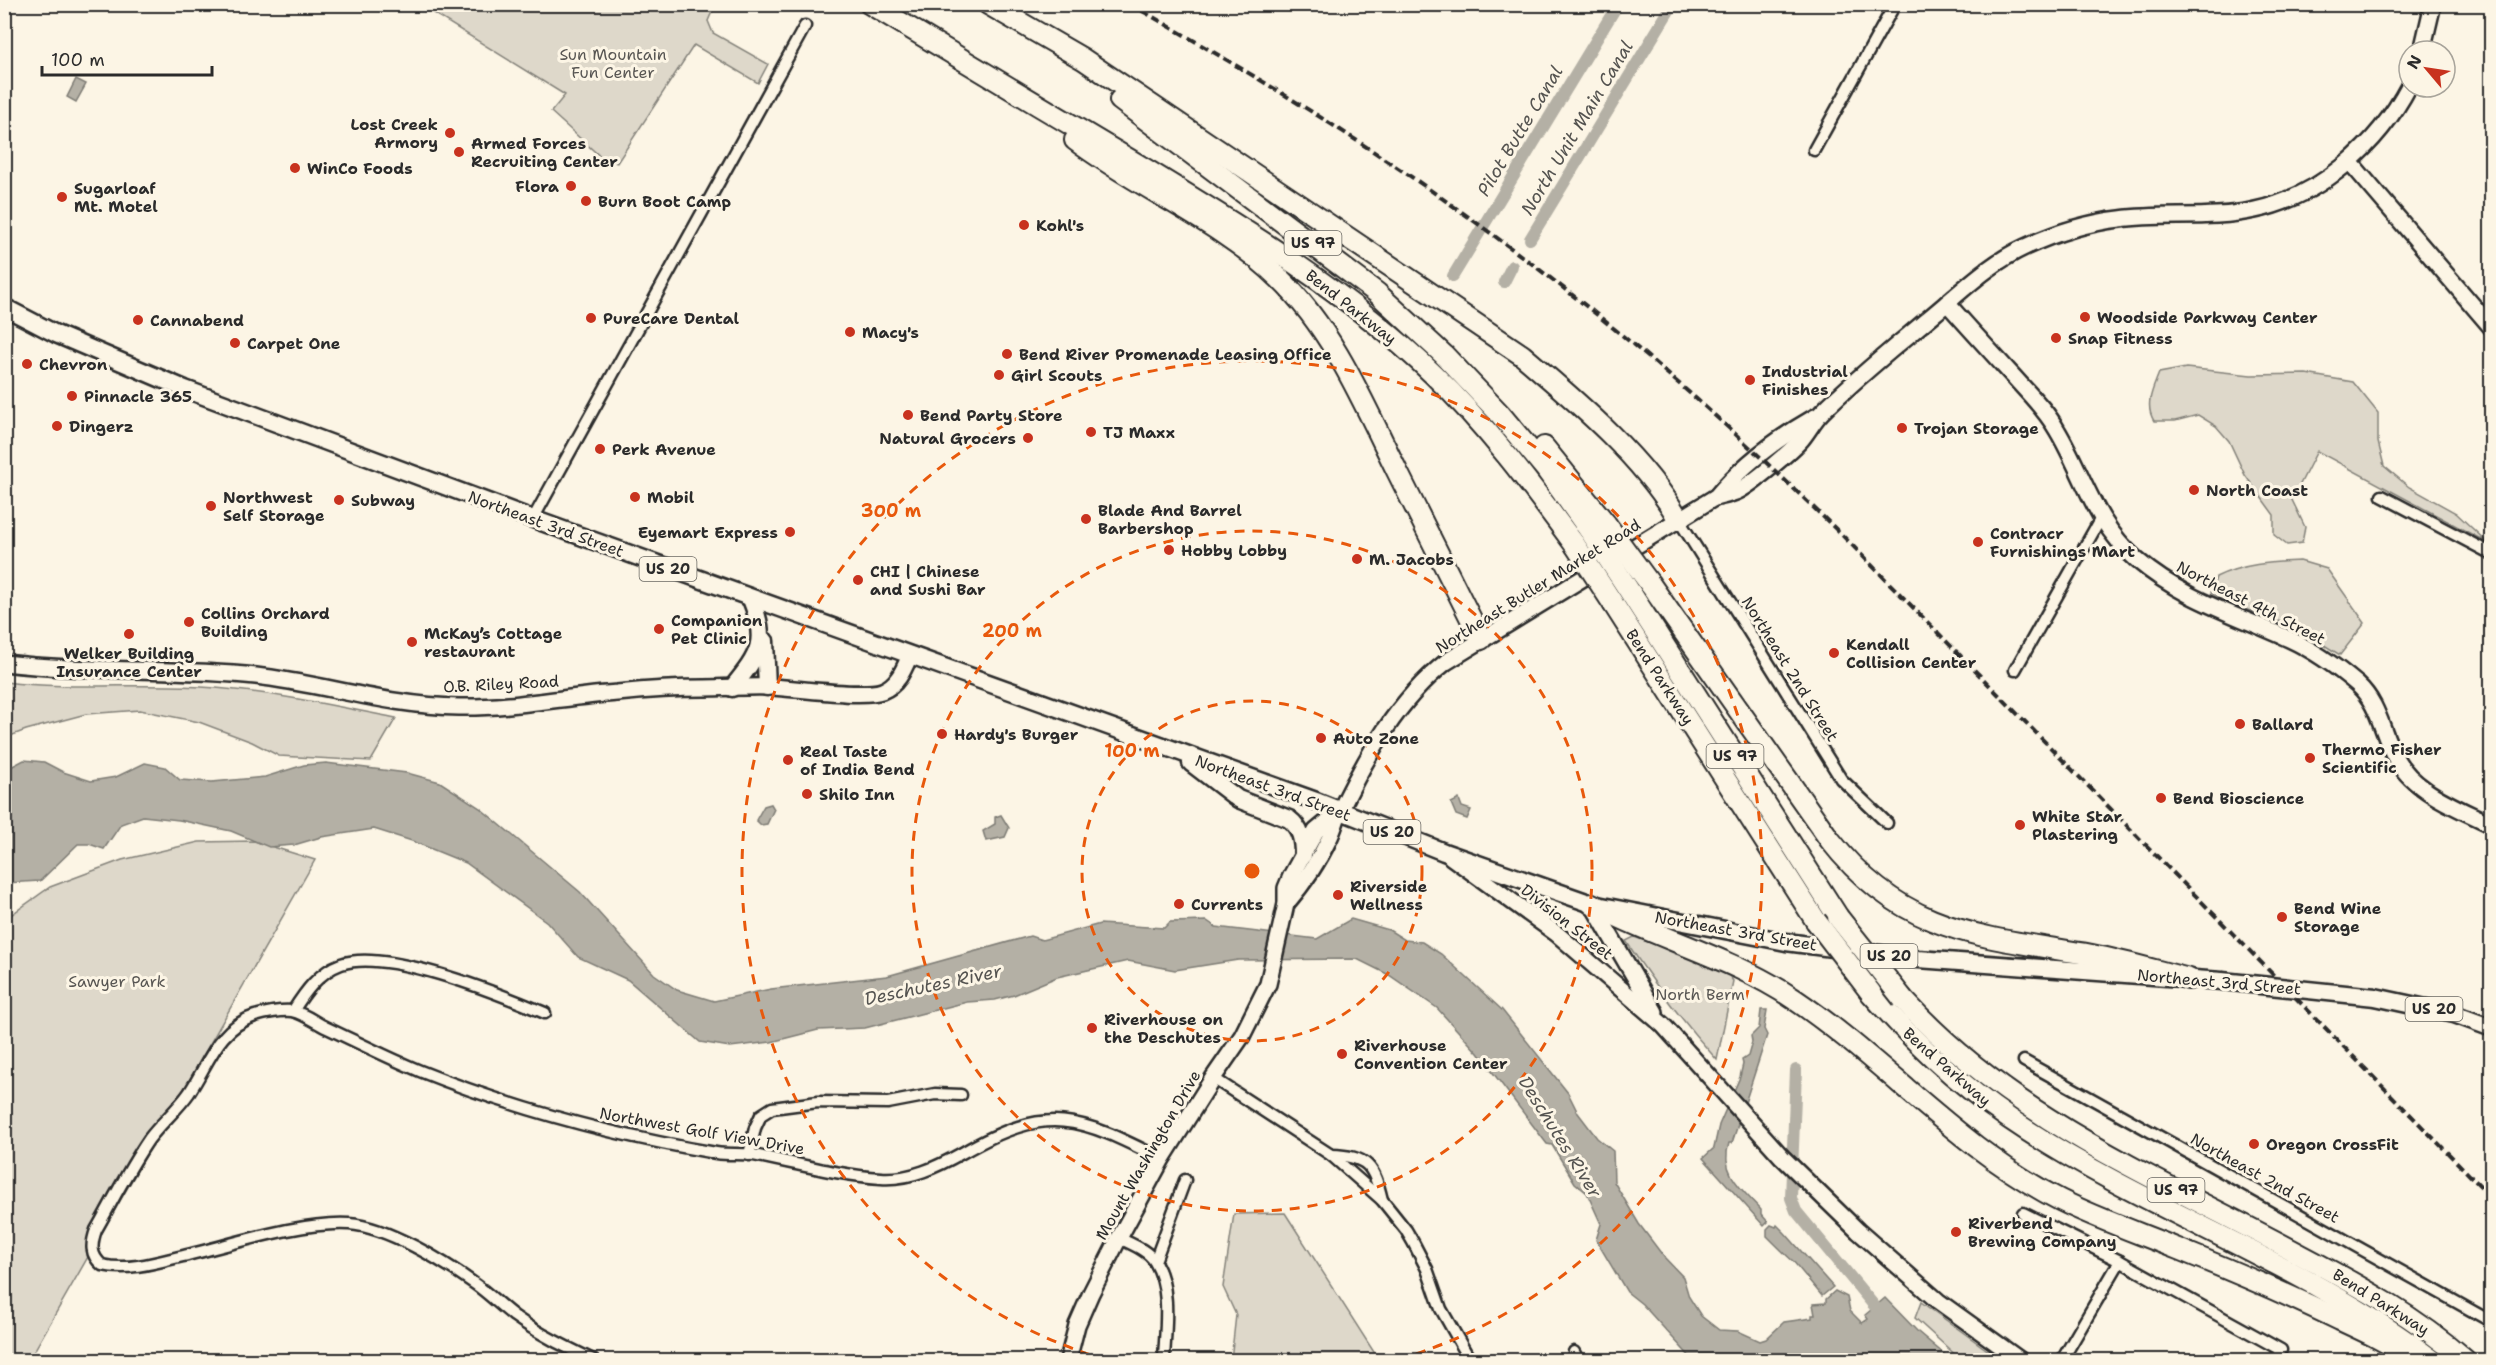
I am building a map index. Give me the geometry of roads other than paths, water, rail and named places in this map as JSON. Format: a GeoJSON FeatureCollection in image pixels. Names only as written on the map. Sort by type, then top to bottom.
{"type":"FeatureCollection","features":[{"type":"Feature","properties":{"kind":"highway","name":"Bend Parkway"},"geometry":{"type":"LineString","coordinates":[[870,4],[1264,242],[1354,306],[1433,374],[1488,431],[1528,480],[1575,545],[1816,921],[1871,993],[1898,1024],[1946,1071],[1966,1088],[2028,1131],[2119,1184],[2313,1284],[2432,1360]]}},
{"type":"Feature","properties":{"kind":"highway","name":"Bend Parkway"},"geometry":{"type":"LineString","coordinates":[[987,4],[1288,224],[1377,293],[1444,355],[1500,414],[1599,529],[1632,595],[1838,917],[1903,999],[1966,1061],[2047,1120],[2122,1163],[2334,1272],[2421,1327],[2465,1360]]}},
{"type":"Feature","properties":{"kind":"highway"},"geometry":{"type":"LineString","coordinates":[[987,4],[1090,64],[1522,355],[1577,402],[1637,465],[1671,506],[1679,520]]}},
{"type":"Feature","properties":{"kind":"highway"},"geometry":{"type":"LineString","coordinates":[[989,76],[1098,158],[1224,235],[1277,277],[1307,309],[1323,330],[1353,381],[1481,639]]}},
{"type":"Feature","properties":{"kind":"highway"},"geometry":{"type":"LineString","coordinates":[[1599,529],[1650,584],[1830,840],[1860,875],[1874,887],[1920,916],[1966,933],[2094,956],[2189,979]]}},
{"type":"Feature","properties":{"kind":"highway"},"geometry":{"type":"LineString","coordinates":[[1592,904],[1654,934],[1738,968],[1793,998],[1836,1030],[1977,1149],[2059,1200],[2300,1300],[2372,1335],[2415,1360]]}},
{"type":"Feature","properties":{"kind":"main road"},"geometry":{"type":"LineString","coordinates":[[2425,39],[2433,4]]}},
{"type":"Feature","properties":{"kind":"main road","name":"Northeast Butler Market Road"},"geometry":{"type":"LineString","coordinates":[[1339,812],[1377,740],[1407,697],[1440,666],[1714,498],[1730,479],[1789,432],[1820,414],[1868,369],[1983,273],[2019,250],[2058,232],[2120,219],[2213,216],[2256,210],[2286,200],[2317,184],[2350,162],[2370,143],[2396,112],[2402,99]]}},
{"type":"Feature","properties":{"kind":"main road"},"geometry":{"type":"LineString","coordinates":[[2350,162],[2492,328]]}},
{"type":"Feature","properties":{"kind":"main road","name":"Northeast 4th Street"},"geometry":{"type":"LineString","coordinates":[[1947,303],[2036,401],[2057,429],[2093,506],[2117,541],[2166,581],[2228,615],[2289,639],[2338,669],[2363,690],[2378,710],[2394,756],[2410,778],[2427,791],[2492,825]]}},
{"type":"Feature","properties":{"kind":"main road","name":"Northeast 3rd Street"},"geometry":{"type":"LineString","coordinates":[[4,307],[56,334],[185,389],[533,519],[1592,904],[1786,942],[1906,958],[2222,981],[2375,997],[2454,1014],[2492,1028]]}},
{"type":"Feature","properties":{"kind":"main road"},"geometry":{"type":"LineString","coordinates":[[751,598],[764,634],[767,687]]}},
{"type":"Feature","properties":{"kind":"main road"},"geometry":{"type":"LineString","coordinates":[[732,688],[758,652],[760,622]]}},
{"type":"Feature","properties":{"kind":"main road","name":"O.B. Riley Road"},"geometry":{"type":"LineString","coordinates":[[4,663],[57,668],[232,674],[309,685],[407,704],[461,707],[529,703],[617,693],[732,688],[767,687],[856,693],[882,691],[894,684],[910,655]]}},
{"type":"Feature","properties":{"kind":"main road"},"geometry":{"type":"LineString","coordinates":[[1178,753],[1238,799],[1295,823],[1303,840],[1303,855]]}},
{"type":"Feature","properties":{"kind":"main road","name":"Mount Washington Drive"},"geometry":{"type":"LineString","coordinates":[[1068,1360],[1077,1324],[1119,1238],[1162,1160],[1242,1036],[1268,984],[1287,904],[1286,888],[1316,831],[1339,812]]}},
{"type":"Feature","properties":{"kind":"main road","name":"Mount Washington Drive"},"geometry":{"type":"LineString","coordinates":[[1287,904],[1305,881],[1330,838],[1339,812]]}},
{"type":"Feature","properties":{"kind":"main road","name":"Division Street"},"geometry":{"type":"LineString","coordinates":[[1444,852],[1557,934],[1663,1025],[1782,1157],[1901,1271],[1955,1314],[2020,1360]]}},
{"type":"Feature","properties":{"kind":"main road","name":"Division Street"},"geometry":{"type":"LineString","coordinates":[[1592,904],[1663,1025]]}},
{"type":"Feature","properties":{"kind":"street"},"geometry":{"type":"LineString","coordinates":[[1814,150],[1895,4]]}},
{"type":"Feature","properties":{"kind":"street"},"geometry":{"type":"LineString","coordinates":[[533,519],[806,26]]}},
{"type":"Feature","properties":{"kind":"street"},"geometry":{"type":"LineString","coordinates":[[2382,496],[2492,554]]}},
{"type":"Feature","properties":{"kind":"street"},"geometry":{"type":"LineString","coordinates":[[2015,670],[2101,518]]}},
{"type":"Feature","properties":{"kind":"street","name":"Northeast 2nd Street"},"geometry":{"type":"LineString","coordinates":[[1679,520],[1841,779],[1887,823]]}},
{"type":"Feature","properties":{"kind":"street"},"geometry":{"type":"LineString","coordinates":[[545,1013],[490,990],[380,960],[360,960],[340,964],[320,976],[305,990],[293,1011],[254,1016],[226,1033],[177,1109],[144,1146],[96,1230],[92,1249],[102,1265],[132,1266],[160,1262],[292,1230],[326,1225],[358,1226],[404,1241],[475,1284],[514,1316],[547,1338],[594,1360]]}},
{"type":"Feature","properties":{"kind":"street","name":"Northwest Golf View Drive"},"geometry":{"type":"LineString","coordinates":[[293,1011],[395,1061],[462,1088],[603,1130],[720,1153],[749,1155],[884,1178],[903,1176],[937,1167],[995,1134],[1024,1123],[1052,1120],[1073,1122],[1099,1130],[1162,1160]]}},
{"type":"Feature","properties":{"kind":"street","name":"Northeast 2nd Street"},"geometry":{"type":"LineString","coordinates":[[2024,1061],[2492,1323]]}},
{"type":"Feature","properties":{"kind":"street"},"geometry":{"type":"LineString","coordinates":[[1213,1078],[1331,1155],[1382,1200],[1413,1242],[1427,1269],[1441,1309],[1470,1360]]}},
{"type":"Feature","properties":{"kind":"street"},"geometry":{"type":"LineString","coordinates":[[749,1155],[755,1128],[761,1115],[772,1108],[818,1102],[888,1103],[935,1094],[961,1095]]}},
{"type":"Feature","properties":{"kind":"street"},"geometry":{"type":"LineString","coordinates":[[1331,1155],[1359,1158],[1369,1165],[1375,1173],[1382,1200]]}},
{"type":"Feature","properties":{"kind":"street"},"geometry":{"type":"LineString","coordinates":[[1155,1261],[1185,1180]]}},
{"type":"Feature","properties":{"kind":"street"},"geometry":{"type":"LineString","coordinates":[[2023,1213],[2120,1261],[2278,1355]]}},
{"type":"Feature","properties":{"kind":"street"},"geometry":{"type":"LineString","coordinates":[[1119,1238],[1142,1250],[1155,1261],[1166,1299],[1164,1360]]}},
{"type":"Feature","properties":{"kind":"street"},"geometry":{"type":"LineString","coordinates":[[2061,1360],[2120,1261]]}},
{"type":"Feature","properties":{"kind":"water"},"geometry":{"type":"Polygon","coordinates":[[[76,79],[86,84],[76,102],[67,97],[76,79]]]}},
{"type":"Feature","properties":{"kind":"water","name":"Deschutes River"},"geometry":{"type":"Polygon","coordinates":[[[24,760],[44,762],[63,772],[91,781],[116,777],[145,763],[165,767],[180,780],[212,782],[265,777],[304,765],[326,763],[407,773],[440,782],[480,808],[580,892],[654,974],[677,990],[714,1001],[771,989],[887,976],[1030,936],[1042,940],[1100,924],[1164,928],[1170,922],[1207,921],[1216,927],[1317,939],[1351,919],[1389,930],[1405,940],[1422,942],[1441,954],[1502,1010],[1568,1093],[1578,1113],[1597,1138],[1613,1151],[1614,1182],[1639,1224],[1664,1257],[1683,1277],[1689,1297],[1701,1316],[1719,1330],[1738,1331],[1760,1341],[1766,1339],[1784,1322],[1812,1318],[1812,1315],[1815,1315],[1813,1304],[1826,1303],[1826,1299],[1835,1291],[1847,1297],[1850,1311],[1862,1323],[1868,1319],[1865,1315],[1885,1298],[1918,1332],[1951,1360],[1692,1359],[1642,1304],[1627,1292],[1596,1240],[1601,1224],[1587,1193],[1575,1183],[1552,1145],[1547,1144],[1478,1053],[1437,1008],[1389,975],[1357,959],[1238,960],[1175,970],[1128,961],[1057,977],[1014,995],[995,1000],[967,1002],[865,1028],[818,1030],[771,1042],[730,1047],[700,1042],[628,980],[578,957],[547,922],[466,863],[412,841],[374,829],[321,837],[294,845],[269,847],[231,831],[179,820],[143,816],[121,824],[104,849],[89,844],[78,844],[40,881],[5,883],[5,770],[24,760]]]}},
{"type":"Feature","properties":{"kind":"water"},"geometry":{"type":"Polygon","coordinates":[[[1459,799],[1462,807],[1471,810],[1467,819],[1456,815],[1451,803],[1459,799]]]}},
{"type":"Feature","properties":{"kind":"water"},"geometry":{"type":"Polygon","coordinates":[[[771,804],[774,809],[767,824],[761,825],[756,820],[764,806],[771,804]]]}},
{"type":"Feature","properties":{"kind":"water"},"geometry":{"type":"Polygon","coordinates":[[[1001,815],[1009,828],[1005,837],[986,841],[983,831],[995,824],[995,817],[1001,815]]]}},
{"type":"Feature","properties":{"kind":"water"},"geometry":{"type":"Polygon","coordinates":[[[1761,1010],[1767,1010],[1764,1029],[1767,1035],[1732,1143],[1729,1143],[1727,1163],[1740,1188],[1761,1210],[1761,1214],[1768,1222],[1764,1226],[1703,1158],[1714,1148],[1719,1125],[1740,1077],[1742,1060],[1748,1056],[1752,1042],[1751,1036],[1759,1028],[1761,1010]]]}},
{"type":"Feature","properties":{"kind":"water"},"geometry":{"type":"Polygon","coordinates":[[[1771,1225],[1776,1227],[1777,1225],[1785,1233],[1833,1287],[1822,1296],[1793,1261],[1767,1236],[1767,1229],[1771,1225]]]}},
{"type":"Feature","properties":{"kind":"waterway","name":"Pilot Butte Canal"},"geometry":{"type":"LineString","coordinates":[[1453,276],[1618,4]]}},
{"type":"Feature","properties":{"kind":"waterway","name":"North Unit Main Canal"},"geometry":{"type":"LineString","coordinates":[[1530,239],[1673,4]]}},
{"type":"Feature","properties":{"kind":"waterway","name":"North Unit Main Canal"},"geometry":{"type":"LineString","coordinates":[[1504,282],[1512,266]]}},
{"type":"Feature","properties":{"kind":"waterway","name":"North Unit Main Canal"},"geometry":{"type":"LineString","coordinates":[[1796,1070],[1791,1198],[1796,1211],[1886,1320]]}},
{"type":"Feature","properties":{"kind":"railway"},"geometry":{"type":"LineString","coordinates":[[1130,4],[1276,89],[1417,181],[1553,280],[1683,387],[1847,540],[2492,1198]]}},
{"type":"Feature","properties":{"kind":"place","name":"Lost Creek Armory"},"geometry":{"type":"Point","coordinates":[450,133]}},
{"type":"Feature","properties":{"kind":"place","name":"Armed Forces Recruiting Center"},"geometry":{"type":"Point","coordinates":[459,152]}},
{"type":"Feature","properties":{"kind":"place","name":"WinCo Foods"},"geometry":{"type":"Point","coordinates":[295,168]}},
{"type":"Feature","properties":{"kind":"place","name":"Flora"},"geometry":{"type":"Point","coordinates":[571,186]}},
{"type":"Feature","properties":{"kind":"place","name":"Sugarloaf Mt. Motel"},"geometry":{"type":"Point","coordinates":[62,197]}},
{"type":"Feature","properties":{"kind":"place","name":"Burn Boot Camp"},"geometry":{"type":"Point","coordinates":[586,201]}},
{"type":"Feature","properties":{"kind":"place","name":"Kohl's"},"geometry":{"type":"Point","coordinates":[1024,225]}},
{"type":"Feature","properties":{"kind":"place","name":"Woodside Parkway Center"},"geometry":{"type":"Point","coordinates":[2085,317]}},
{"type":"Feature","properties":{"kind":"place","name":"PureCare Dental"},"geometry":{"type":"Point","coordinates":[591,318]}},
{"type":"Feature","properties":{"kind":"place","name":"Cannabend"},"geometry":{"type":"Point","coordinates":[138,320]}},
{"type":"Feature","properties":{"kind":"place","name":"Macy's"},"geometry":{"type":"Point","coordinates":[850,332]}},
{"type":"Feature","properties":{"kind":"place","name":"Snap Fitness"},"geometry":{"type":"Point","coordinates":[2056,338]}},
{"type":"Feature","properties":{"kind":"place","name":"Carpet One"},"geometry":{"type":"Point","coordinates":[235,343]}},
{"type":"Feature","properties":{"kind":"place","name":"Bend River Promenade Leasing Office"},"geometry":{"type":"Point","coordinates":[1007,354]}},
{"type":"Feature","properties":{"kind":"place","name":"Chevron"},"geometry":{"type":"Point","coordinates":[27,364]}},
{"type":"Feature","properties":{"kind":"place","name":"Girl Scouts"},"geometry":{"type":"Point","coordinates":[999,375]}},
{"type":"Feature","properties":{"kind":"place","name":"Industrial Finishes"},"geometry":{"type":"Point","coordinates":[1750,380]}},
{"type":"Feature","properties":{"kind":"place","name":"Pinnacle 365"},"geometry":{"type":"Point","coordinates":[72,396]}},
{"type":"Feature","properties":{"kind":"place","name":"Bend Party Store"},"geometry":{"type":"Point","coordinates":[908,415]}},
{"type":"Feature","properties":{"kind":"place","name":"Dingerz"},"geometry":{"type":"Point","coordinates":[57,426]}},
{"type":"Feature","properties":{"kind":"place","name":"Trojan Storage"},"geometry":{"type":"Point","coordinates":[1902,428]}},
{"type":"Feature","properties":{"kind":"place","name":"TJ Maxx"},"geometry":{"type":"Point","coordinates":[1091,432]}},
{"type":"Feature","properties":{"kind":"place","name":"Natural Grocers"},"geometry":{"type":"Point","coordinates":[1028,438]}},
{"type":"Feature","properties":{"kind":"place","name":"Perk Avenue"},"geometry":{"type":"Point","coordinates":[600,449]}},
{"type":"Feature","properties":{"kind":"place","name":"North Coast"},"geometry":{"type":"Point","coordinates":[2194,490]}},
{"type":"Feature","properties":{"kind":"place","name":"Mobil"},"geometry":{"type":"Point","coordinates":[635,497]}},
{"type":"Feature","properties":{"kind":"place","name":"Subway"},"geometry":{"type":"Point","coordinates":[339,500]}},
{"type":"Feature","properties":{"kind":"place","name":"Northwest Self Storage"},"geometry":{"type":"Point","coordinates":[211,506]}},
{"type":"Feature","properties":{"kind":"place","name":"Blade And Barrel Barbershop"},"geometry":{"type":"Point","coordinates":[1086,519]}},
{"type":"Feature","properties":{"kind":"place","name":"Eyemart Express"},"geometry":{"type":"Point","coordinates":[790,532]}},
{"type":"Feature","properties":{"kind":"place","name":"Contracr Furnishings Mart"},"geometry":{"type":"Point","coordinates":[1978,542]}},
{"type":"Feature","properties":{"kind":"place","name":"Hobby Lobby"},"geometry":{"type":"Point","coordinates":[1169,550]}},
{"type":"Feature","properties":{"kind":"place","name":"M. Jacobs"},"geometry":{"type":"Point","coordinates":[1357,559]}},
{"type":"Feature","properties":{"kind":"place","name":"CHI | Chinese and Sushi Bar"},"geometry":{"type":"Point","coordinates":[858,580]}},
{"type":"Feature","properties":{"kind":"place","name":"Collins Orchard Building"},"geometry":{"type":"Point","coordinates":[189,622]}},
{"type":"Feature","properties":{"kind":"place","name":"Companion Pet Clinic"},"geometry":{"type":"Point","coordinates":[659,629]}},
{"type":"Feature","properties":{"kind":"place","name":"Welker Building Insurance Center"},"geometry":{"type":"Point","coordinates":[129,634]}},
{"type":"Feature","properties":{"kind":"place","name":"McKay’s Cottage restaurant"},"geometry":{"type":"Point","coordinates":[412,642]}},
{"type":"Feature","properties":{"kind":"place","name":"Kendall Collision Center"},"geometry":{"type":"Point","coordinates":[1834,653]}},
{"type":"Feature","properties":{"kind":"place","name":"Ballard"},"geometry":{"type":"Point","coordinates":[2240,724]}},
{"type":"Feature","properties":{"kind":"place","name":"Hardy's Burger"},"geometry":{"type":"Point","coordinates":[942,734]}},
{"type":"Feature","properties":{"kind":"place","name":"Auto Zone"},"geometry":{"type":"Point","coordinates":[1321,738]}},
{"type":"Feature","properties":{"kind":"place","name":"Thermo Fisher Scientific"},"geometry":{"type":"Point","coordinates":[2310,758]}},
{"type":"Feature","properties":{"kind":"place","name":"Real Taste of India Bend"},"geometry":{"type":"Point","coordinates":[788,760]}},
{"type":"Feature","properties":{"kind":"place","name":"Shilo Inn"},"geometry":{"type":"Point","coordinates":[807,794]}},
{"type":"Feature","properties":{"kind":"place","name":"Bend Bioscience"},"geometry":{"type":"Point","coordinates":[2161,798]}},
{"type":"Feature","properties":{"kind":"place","name":"White Star Plastering"},"geometry":{"type":"Point","coordinates":[2020,825]}},
{"type":"Feature","properties":{"kind":"place","name":"Riverside Wellness"},"geometry":{"type":"Point","coordinates":[1338,895]}},
{"type":"Feature","properties":{"kind":"place","name":"Currents"},"geometry":{"type":"Point","coordinates":[1179,904]}},
{"type":"Feature","properties":{"kind":"place","name":"Bend Wine Storage"},"geometry":{"type":"Point","coordinates":[2282,917]}},
{"type":"Feature","properties":{"kind":"place","name":"Riverhouse on the Deschutes"},"geometry":{"type":"Point","coordinates":[1092,1028]}},
{"type":"Feature","properties":{"kind":"place","name":"Riverhouse Convention Center"},"geometry":{"type":"Point","coordinates":[1342,1054]}},
{"type":"Feature","properties":{"kind":"place","name":"Oregon CrossFit"},"geometry":{"type":"Point","coordinates":[2254,1144]}},
{"type":"Feature","properties":{"kind":"place","name":"Riverbend Brewing Company"},"geometry":{"type":"Point","coordinates":[1956,1232]}},
{"type":"Feature","properties":{"kind":"park label","name":"Sun Mountain Fun Center"},"geometry":{"type":"Point","coordinates":[613,63]}},
{"type":"Feature","properties":{"kind":"park label","name":"Sawyer Park"},"geometry":{"type":"Point","coordinates":[117,981]}},
{"type":"Feature","properties":{"kind":"park label","name":"North Berm"},"geometry":{"type":"Point","coordinates":[1700,994]}}]}
